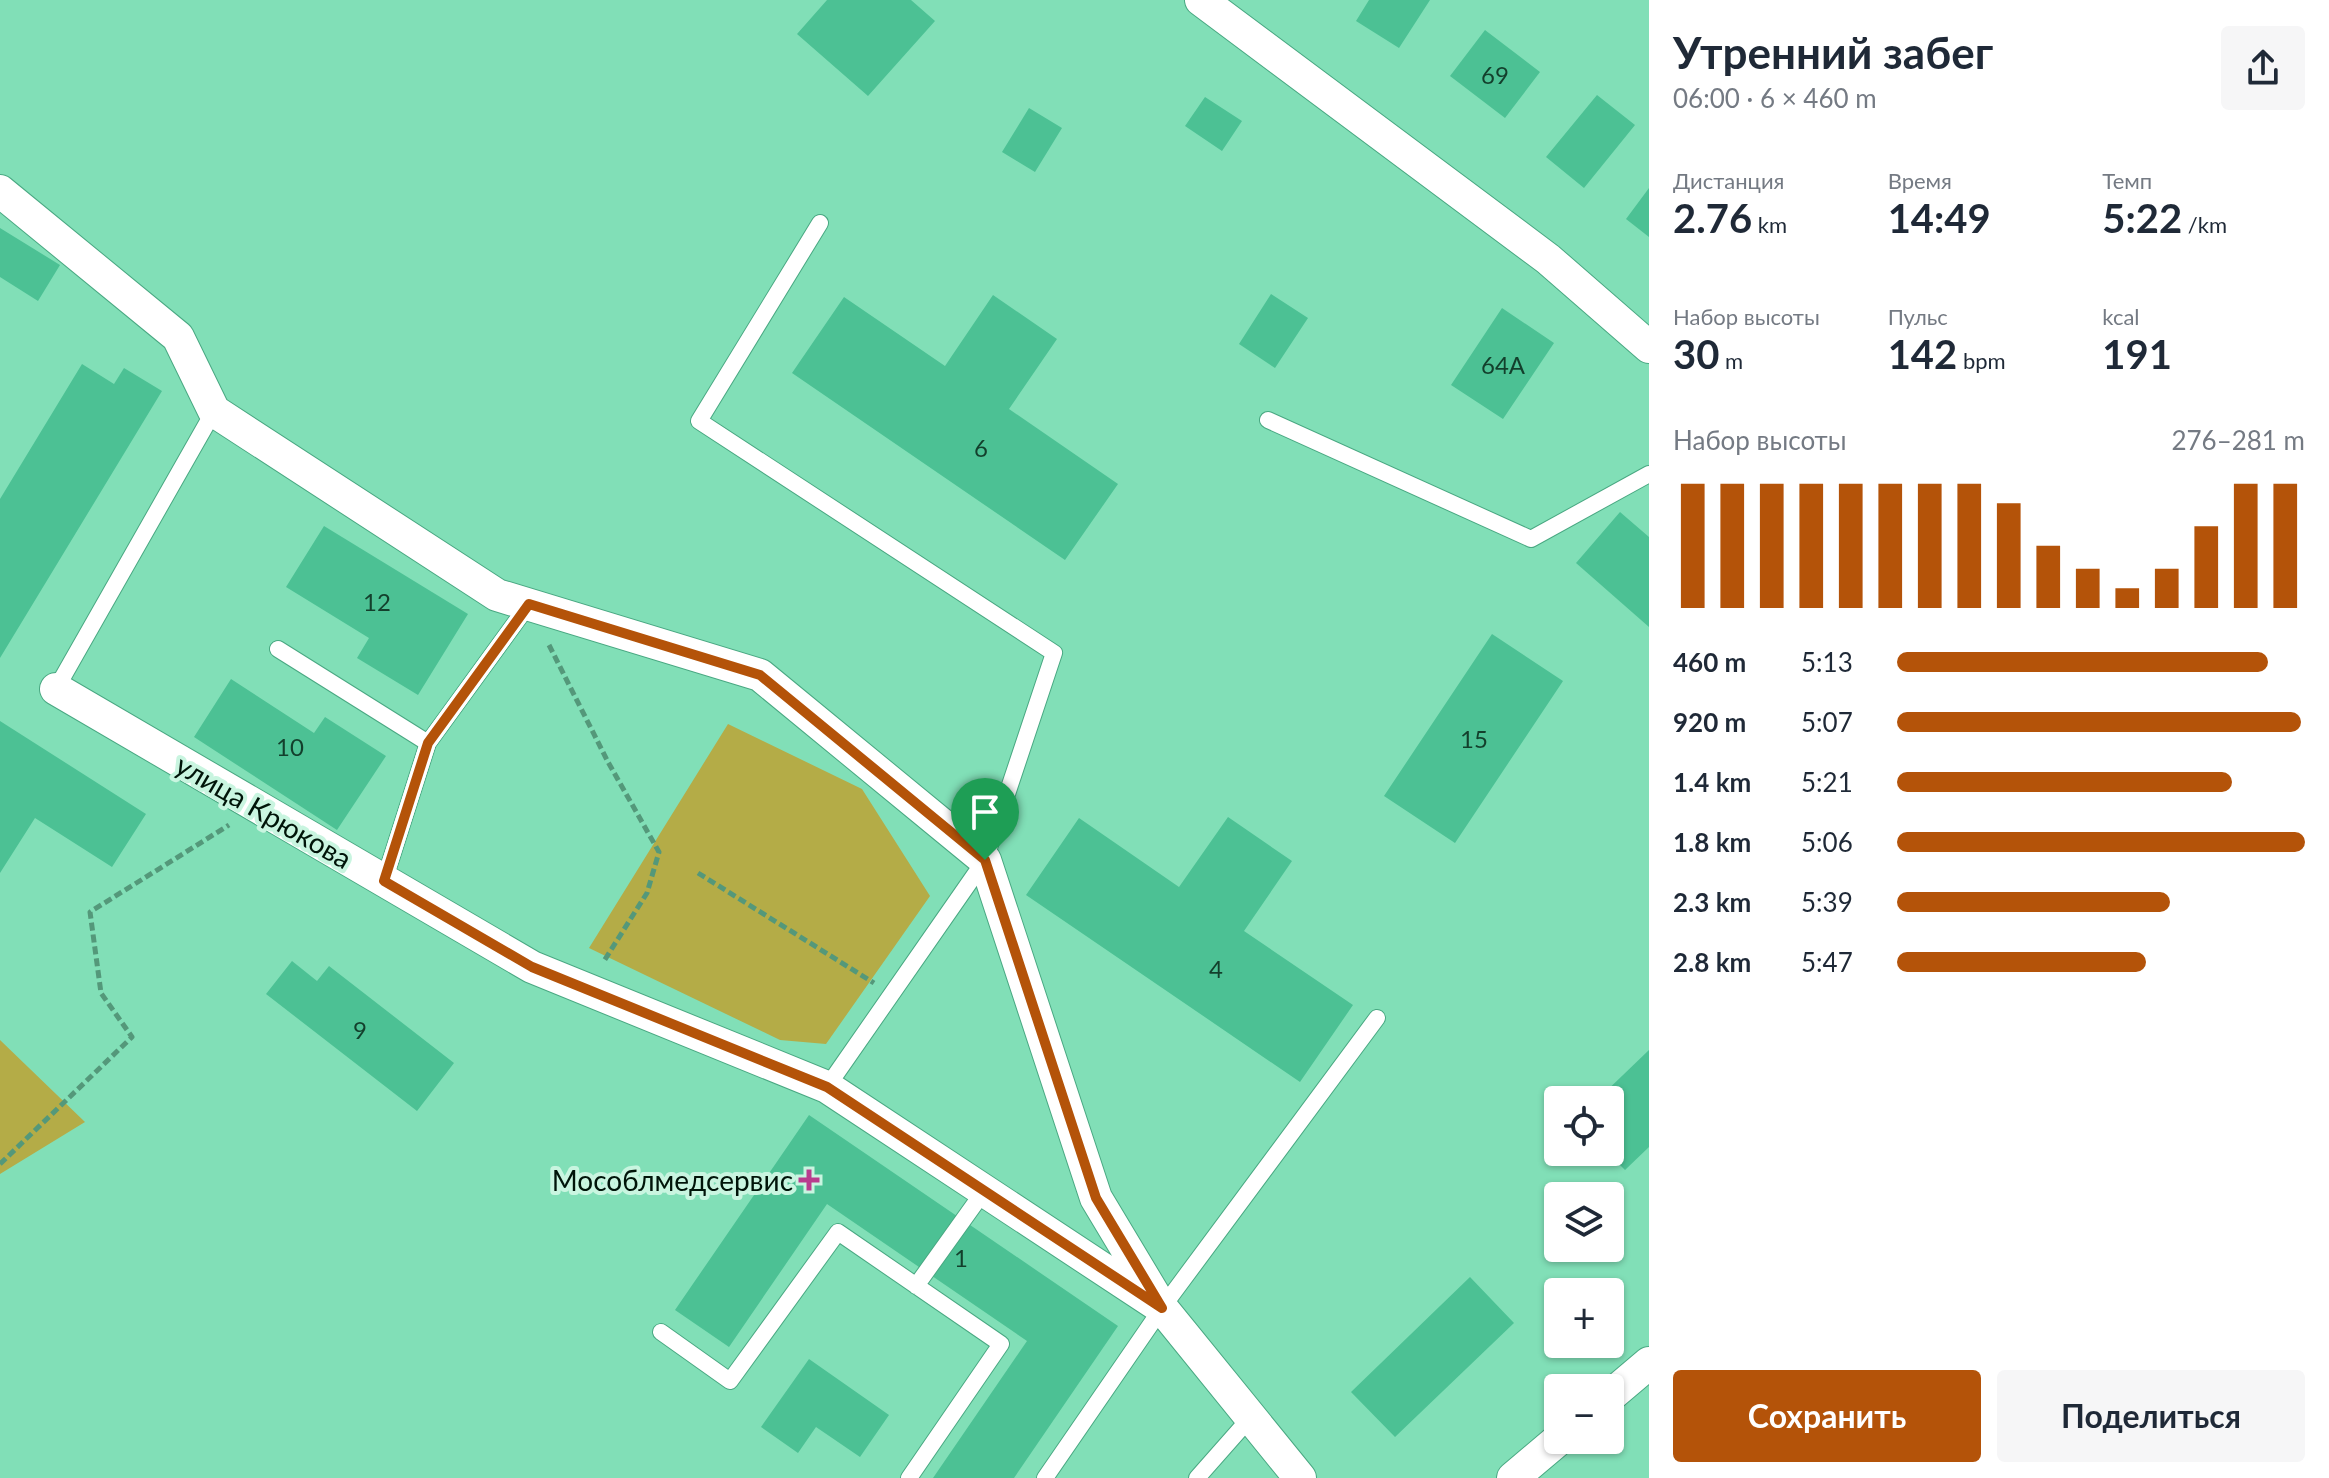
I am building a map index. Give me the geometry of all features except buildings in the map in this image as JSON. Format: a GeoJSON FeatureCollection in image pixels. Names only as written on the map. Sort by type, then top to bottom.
{"type":"FeatureCollection","features":[{"type":"Feature","properties":{"kind":"street"},"geometry":{"type":"LineString","coordinates":[[1201,0],[1548,259],[1649,347]]}},
{"type":"Feature","properties":{"kind":"street"},"geometry":{"type":"LineString","coordinates":[[0,191],[178,337],[214,411],[497,595],[760,675],[985,860],[1096,1198],[1162,1308]]}},
{"type":"Feature","properties":{"kind":"street","name":"улица Крюкова"},"geometry":{"type":"LineString","coordinates":[[56,689],[532,967],[827,1087],[1162,1308],[1300,1478]]}},
{"type":"Feature","properties":{"kind":"street"},"geometry":{"type":"LineString","coordinates":[[1624,1384],[1649,1363]]}},
{"type":"Feature","properties":{"kind":"street"},"geometry":{"type":"LineString","coordinates":[[1513,1478],[1544,1452]]}},
{"type":"Feature","properties":{"kind":"lane"},"geometry":{"type":"LineString","coordinates":[[820,223],[699,421],[1054,653],[985,860],[827,1087]]}},
{"type":"Feature","properties":{"kind":"lane"},"geometry":{"type":"LineString","coordinates":[[56,689],[214,411]]}},
{"type":"Feature","properties":{"kind":"lane"},"geometry":{"type":"LineString","coordinates":[[1268,420],[1531,539],[1649,474]]}},
{"type":"Feature","properties":{"kind":"lane"},"geometry":{"type":"LineString","coordinates":[[384,881],[428,743],[529,604]]}},
{"type":"Feature","properties":{"kind":"lane"},"geometry":{"type":"LineString","coordinates":[[278,649],[428,743]]}},
{"type":"Feature","properties":{"kind":"lane"},"geometry":{"type":"LineString","coordinates":[[1045,1478],[1162,1308],[1377,1018]]}},
{"type":"Feature","properties":{"kind":"lane"},"geometry":{"type":"LineString","coordinates":[[916,1286],[984,1191]]}},
{"type":"Feature","properties":{"kind":"lane"},"geometry":{"type":"LineString","coordinates":[[661,1332],[730,1381],[838,1232],[1001,1344],[909,1478]]}},
{"type":"Feature","properties":{"kind":"lane"},"geometry":{"type":"LineString","coordinates":[[1197,1478],[1250,1418]]}},
{"type":"Feature","properties":{"kind":"path"},"geometry":{"type":"LineString","coordinates":[[529,604],[608,762],[659,852],[647,893],[586,989]]}},
{"type":"Feature","properties":{"kind":"path"},"geometry":{"type":"LineString","coordinates":[[0,1164],[132,1037],[101,993],[90,912],[258,807]]}},
{"type":"Feature","properties":{"kind":"path"},"geometry":{"type":"LineString","coordinates":[[698,873],[892,994]]}},
{"type":"Feature","properties":{"kind":"shaded area"},"geometry":{"type":"Polygon","coordinates":[[[728,724],[862,789],[930,896],[826,1044],[780,1040],[589,948],[728,724]]]}},
{"type":"Feature","properties":{"kind":"shaded area"},"geometry":{"type":"Polygon","coordinates":[[[0,1040],[85,1122],[0,1174],[0,1040]]]}},
{"type":"Feature","properties":{"kind":"place","name":"Мособлмедсервис"},"geometry":{"type":"Point","coordinates":[809,1180]}},
{"type":"Feature","properties":{"kind":"route"},"geometry":{"type":"LineString","coordinates":[[529,604],[760,675],[985,860],[1096,1198],[1162,1308],[827,1087],[532,967],[384,881],[428,743],[529,604]]}}]}
